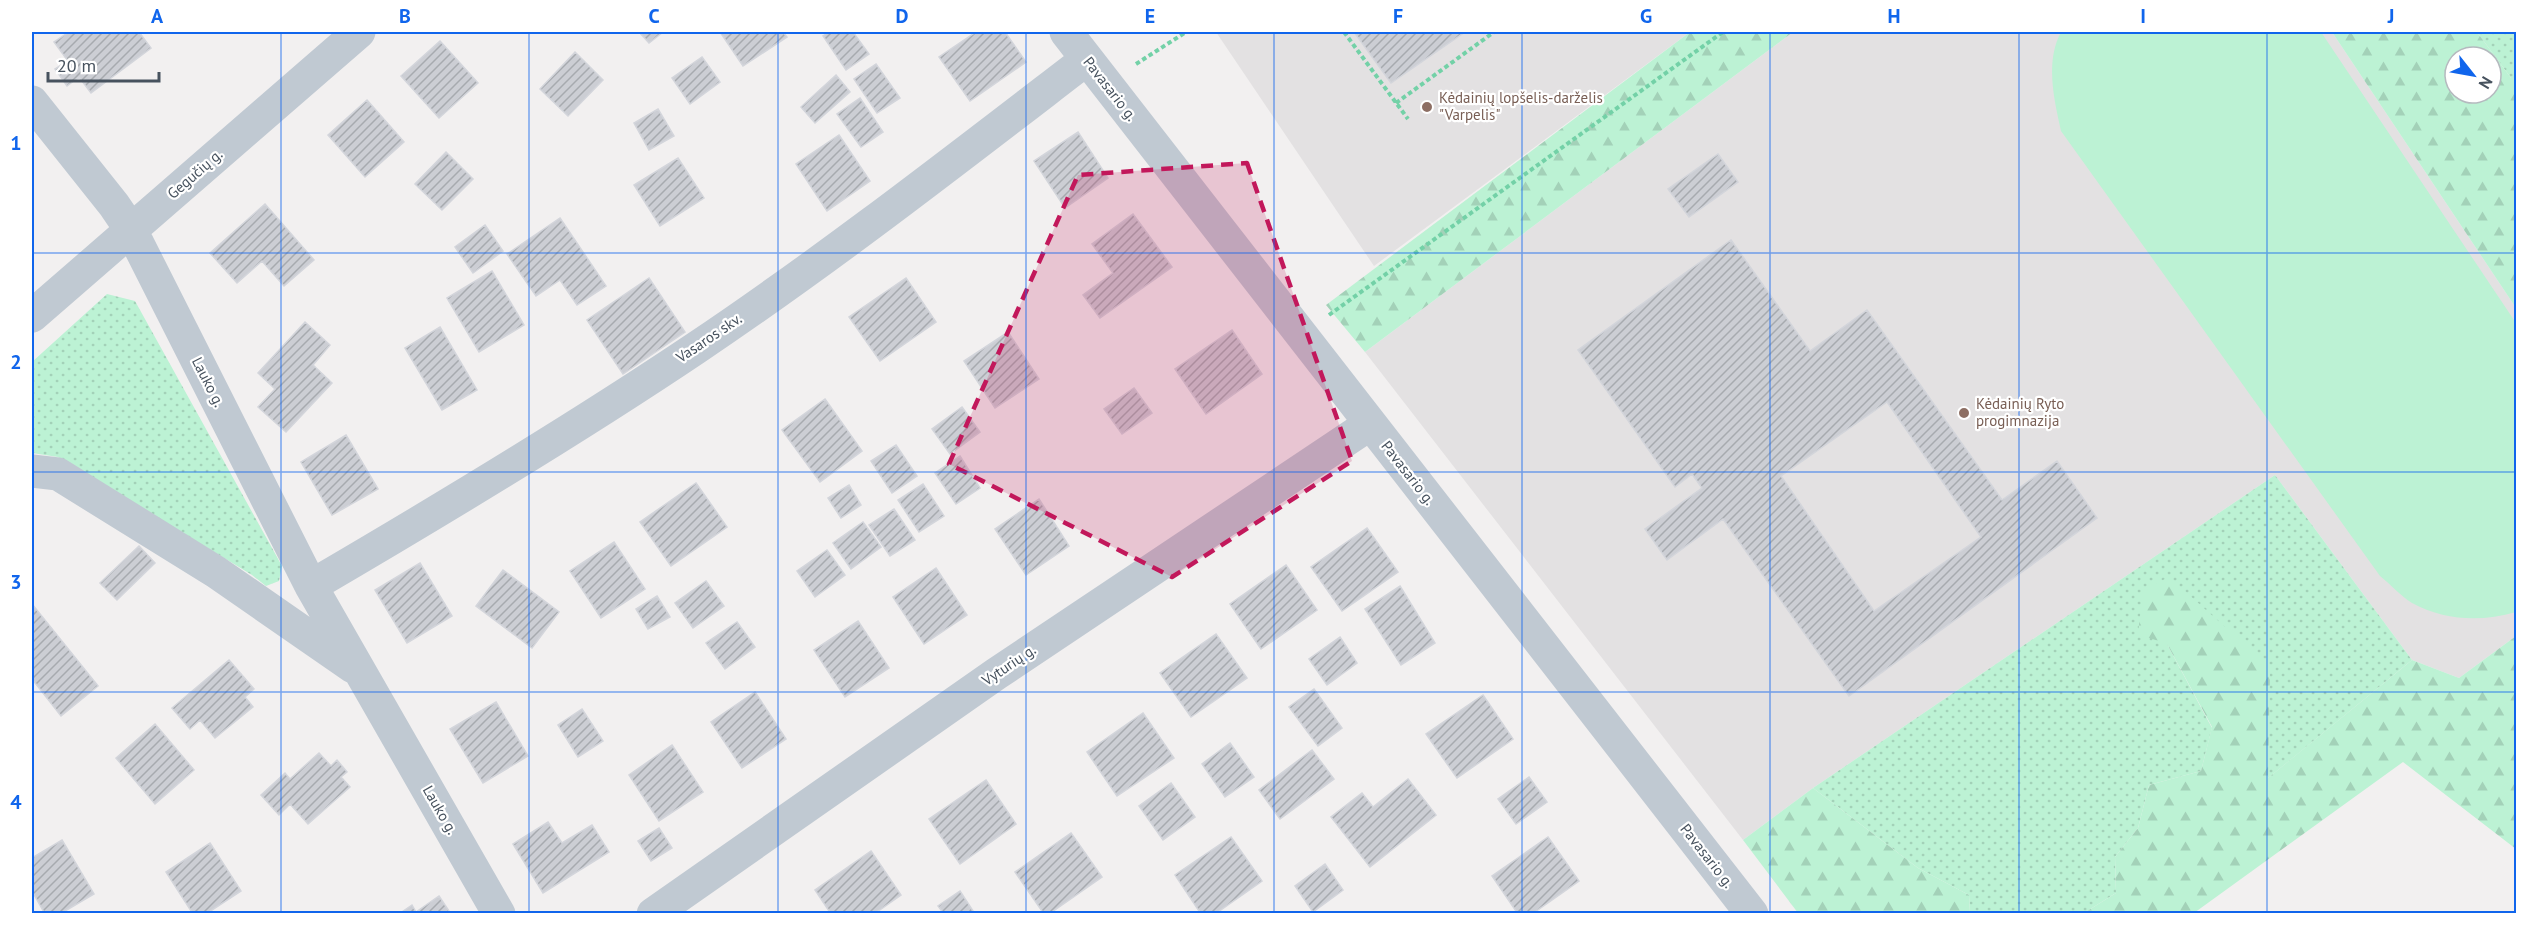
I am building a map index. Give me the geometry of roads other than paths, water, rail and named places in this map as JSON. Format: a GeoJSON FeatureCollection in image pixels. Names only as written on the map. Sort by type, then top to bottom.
{"type":"FeatureCollection","features":[{"type":"Feature","properties":{"kind":"street","name":"Gegučių g."},"geometry":{"type":"LineString","coordinates":[[32,316],[359,32]]}},
{"type":"Feature","properties":{"kind":"street","name":"Pavasario g."},"geometry":{"type":"LineString","coordinates":[[1066,32],[1752,914]]}},
{"type":"Feature","properties":{"kind":"street","name":"Vasaros skv."},"geometry":{"type":"LineString","coordinates":[[311,586],[486,481],[696,348],[864,229],[1096,72]]}},
{"type":"Feature","properties":{"kind":"street","name":"Lauko g."},"geometry":{"type":"LineString","coordinates":[[32,102],[114,205],[131,230],[311,586],[499,914]]}},
{"type":"Feature","properties":{"kind":"street","name":"Vyturių g."},"geometry":{"type":"LineString","coordinates":[[653,914],[996,674],[1370,424]]}},
{"type":"Feature","properties":{"kind":"street","name":"Lauko g."},"geometry":{"type":"LineString","coordinates":[[32,471],[58,474],[216,572],[363,675]]}},
{"type":"Feature","properties":{"kind":"place","name":"Kėdainių lopšelis-darželis \"Varpelis\""},"geometry":{"type":"Point","coordinates":[1427,107]}},
{"type":"Feature","properties":{"kind":"place","name":"Kėdainių Ryto progimnazija"},"geometry":{"type":"Point","coordinates":[1964,413]}}]}
